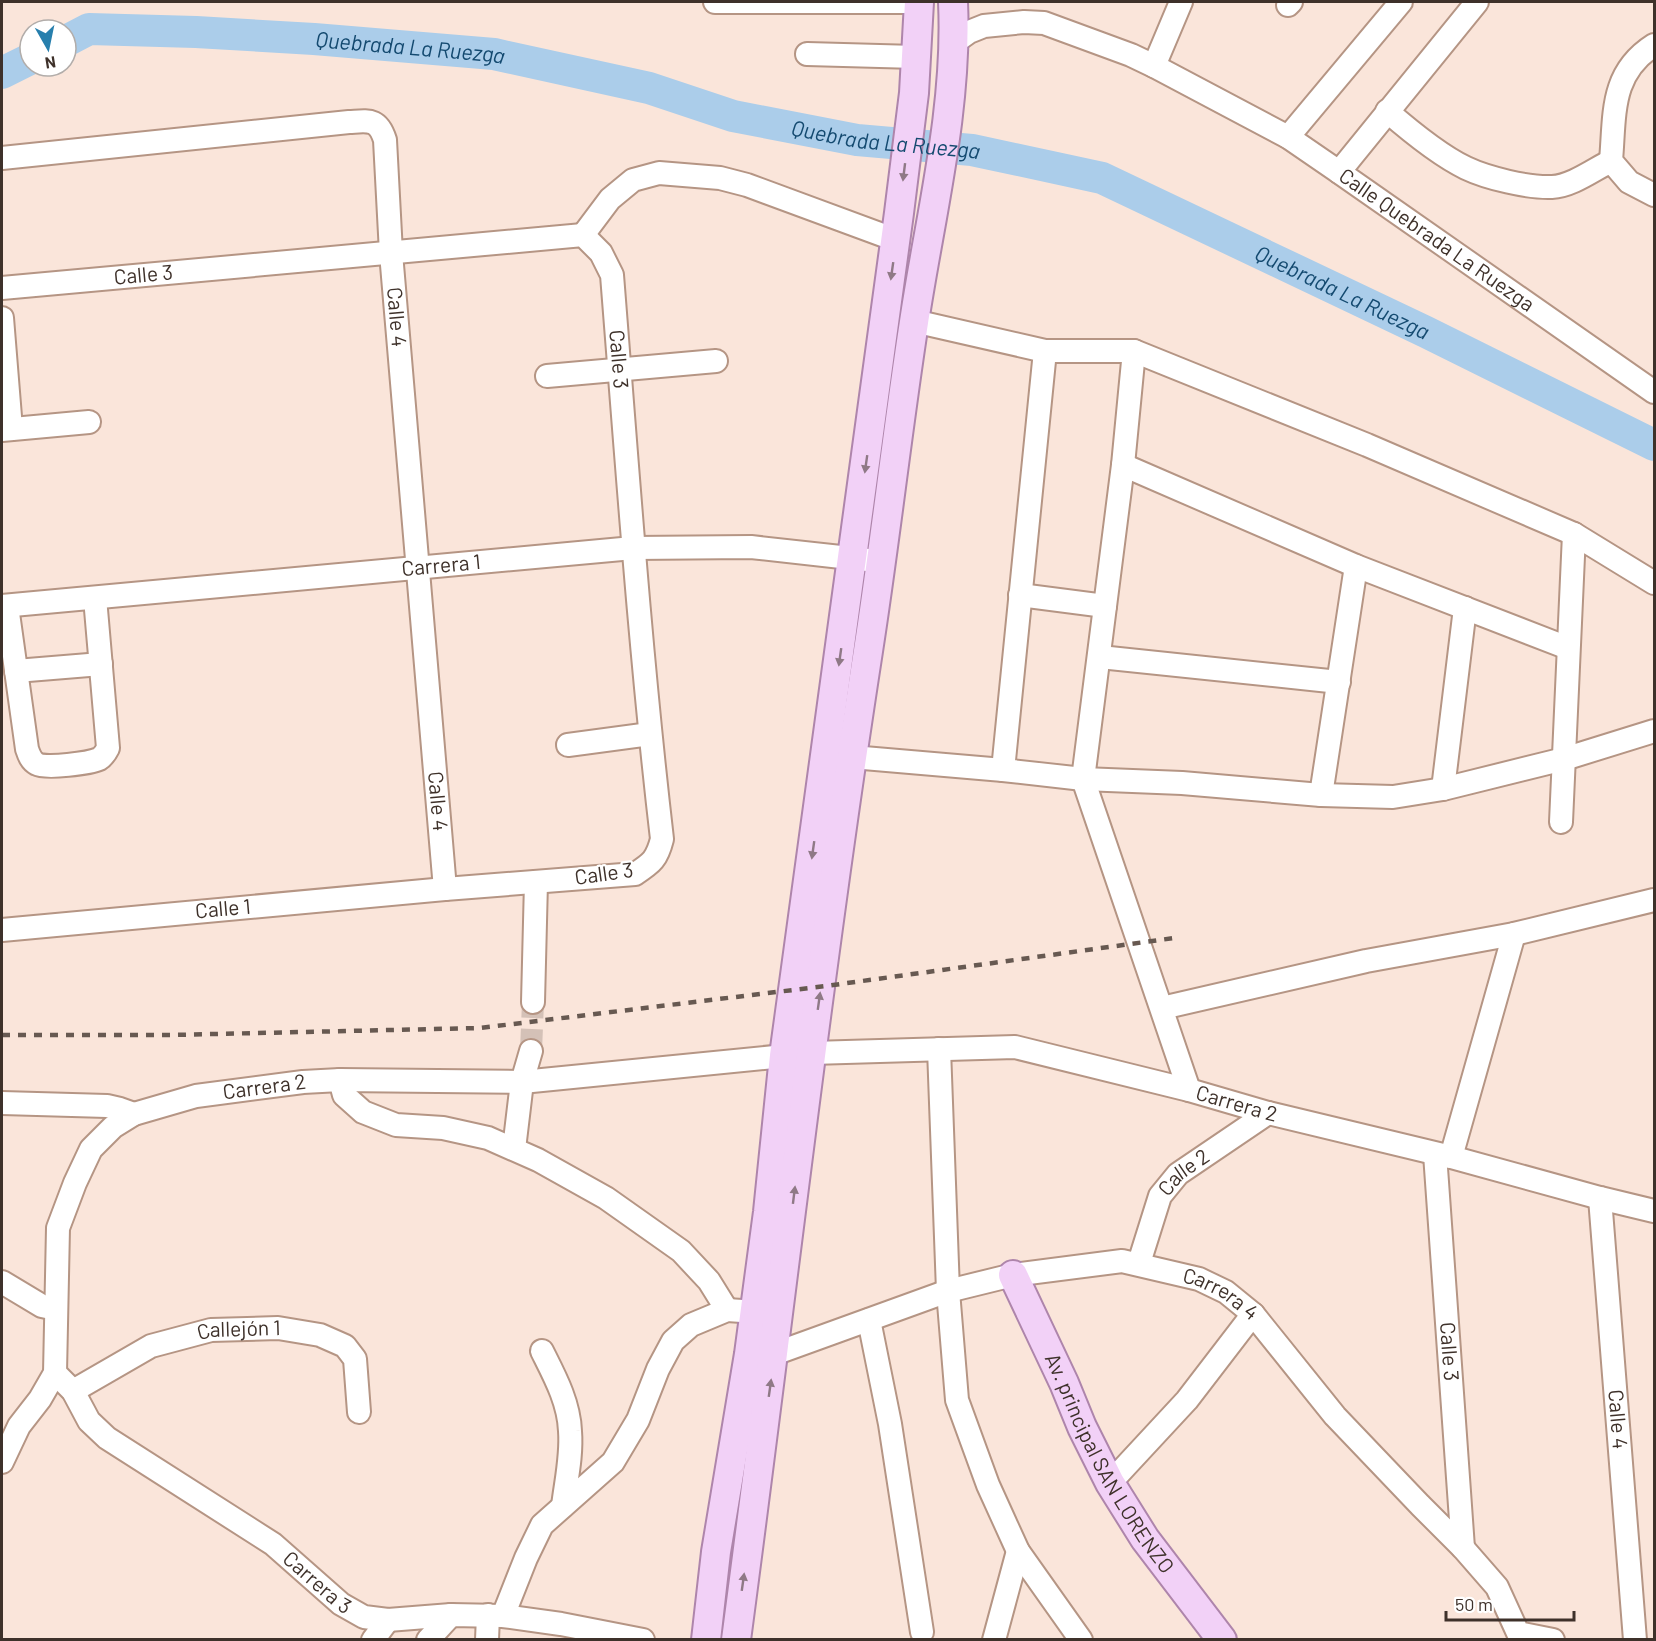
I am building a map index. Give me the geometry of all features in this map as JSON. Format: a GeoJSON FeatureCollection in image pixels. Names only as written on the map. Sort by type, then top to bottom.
{"type":"FeatureCollection","features":[{"type":"Feature","properties":{"kind":"main road"},"geometry":{"type":"LineString","coordinates":[[798,1055],[853,560],[914,93],[919,2]]}},
{"type":"Feature","properties":{"kind":"main road"},"geometry":{"type":"LineString","coordinates":[[736,1640],[761,1356],[754,1313],[768,1212],[852,757],[882,560],[914,321],[951,96],[955,42],[953,2]]}},
{"type":"Feature","properties":{"kind":"main road","name":"Av. principal SAN LORENZO"},"geometry":{"type":"LineString","coordinates":[[1013,1275],[1110,1483],[1145,1539],[1222,1640]]}},
{"type":"Feature","properties":{"kind":"main road"},"geometry":{"type":"LineString","coordinates":[[706,1640],[716,1552],[761,1356]]}},
{"type":"Feature","properties":{"kind":"street"},"geometry":{"type":"LineString","coordinates":[[715,2],[906,2]]}},
{"type":"Feature","properties":{"kind":"street"},"geometry":{"type":"LineString","coordinates":[[1154,66],[1181,2]]}},
{"type":"Feature","properties":{"kind":"street"},"geometry":{"type":"LineString","coordinates":[[1288,137],[1401,2]]}},
{"type":"Feature","properties":{"kind":"street","name":"Calle Quebrada La Ruezga"},"geometry":{"type":"LineString","coordinates":[[1477,2],[1339,172],[1654,392]]}},
{"type":"Feature","properties":{"kind":"street"},"geometry":{"type":"LineString","coordinates":[[955,42],[969,32],[984,26],[1000,12],[1044,23],[1131,55],[1154,66],[1288,137],[1339,172]]}},
{"type":"Feature","properties":{"kind":"street"},"geometry":{"type":"LineString","coordinates":[[1654,45],[1626,71],[1616,97],[1611,161],[1629,182],[1654,195]]}},
{"type":"Feature","properties":{"kind":"street"},"geometry":{"type":"LineString","coordinates":[[807,54],[916,57]]}},
{"type":"Feature","properties":{"kind":"street"},"geometry":{"type":"LineString","coordinates":[[1387,111],[1416,136],[1466,168],[1519,185],[1553,188],[1578,179],[1611,161]]}},
{"type":"Feature","properties":{"kind":"street","name":"Calle 4"},"geometry":{"type":"LineString","coordinates":[[2,158],[369,121],[378,124],[385,140],[391,253],[445,889]]}},
{"type":"Feature","properties":{"kind":"street"},"geometry":{"type":"LineString","coordinates":[[583,235],[610,199],[633,180],[659,173],[720,178],[898,226]]}},
{"type":"Feature","properties":{"kind":"street","name":"Calle 3"},"geometry":{"type":"LineString","coordinates":[[2,288],[583,235],[601,253],[612,275],[633,548],[662,839],[658,855],[649,865],[635,874],[445,889]]}},
{"type":"Feature","properties":{"kind":"street"},"geometry":{"type":"LineString","coordinates":[[2,318],[6,430],[89,422]]}},
{"type":"Feature","properties":{"kind":"street"},"geometry":{"type":"LineString","coordinates":[[914,321],[1045,351],[1134,351],[1367,445],[1574,534],[1654,583]]}},
{"type":"Feature","properties":{"kind":"street"},"geometry":{"type":"LineString","coordinates":[[1003,770],[1045,351]]}},
{"type":"Feature","properties":{"kind":"street"},"geometry":{"type":"LineString","coordinates":[[1134,351],[1123,465],[1083,779],[1189,1090]]}},
{"type":"Feature","properties":{"kind":"street"},"geometry":{"type":"LineString","coordinates":[[547,376],[716,361]]}},
{"type":"Feature","properties":{"kind":"street"},"geometry":{"type":"LineString","coordinates":[[1123,465],[1356,566],[1568,648]]}},
{"type":"Feature","properties":{"kind":"street"},"geometry":{"type":"LineString","coordinates":[[1561,822],[1574,534]]}},
{"type":"Feature","properties":{"kind":"street","name":"Carrera 1"},"geometry":{"type":"LineString","coordinates":[[4,606],[633,548],[751,547],[853,560],[882,560]]}},
{"type":"Feature","properties":{"kind":"street"},"geometry":{"type":"LineString","coordinates":[[1321,795],[1356,566]]}},
{"type":"Feature","properties":{"kind":"street"},"geometry":{"type":"LineString","coordinates":[[1020,595],[1105,606]]}},
{"type":"Feature","properties":{"kind":"street"},"geometry":{"type":"LineString","coordinates":[[4,606],[27,749],[32,760],[39,766],[53,766],[98,760],[108,748],[95,598]]}},
{"type":"Feature","properties":{"kind":"street"},"geometry":{"type":"LineString","coordinates":[[1443,789],[1465,608]]}},
{"type":"Feature","properties":{"kind":"street"},"geometry":{"type":"LineString","coordinates":[[1100,657],[1339,681]]}},
{"type":"Feature","properties":{"kind":"street"},"geometry":{"type":"LineString","coordinates":[[16,671],[101,664]]}},
{"type":"Feature","properties":{"kind":"street"},"geometry":{"type":"LineString","coordinates":[[852,757],[1083,779],[1182,783],[1321,795],[1393,797],[1443,789],[1564,759],[1654,731]]}},
{"type":"Feature","properties":{"kind":"street"},"geometry":{"type":"LineString","coordinates":[[568,745],[650,734]]}},
{"type":"Feature","properties":{"kind":"street"},"geometry":{"type":"LineString","coordinates":[[534,1002],[536,882]]}},
{"type":"Feature","properties":{"kind":"street","name":"Calle 1"},"geometry":{"type":"LineString","coordinates":[[2,930],[445,889]]}},
{"type":"Feature","properties":{"kind":"street"},"geometry":{"type":"LineString","coordinates":[[1162,1008],[1366,961],[1514,934],[1654,900]]}},
{"type":"Feature","properties":{"kind":"street","name":"Calle 3"},"geometry":{"type":"LineString","coordinates":[[1463,1548],[1443,1156],[1514,934]]}},
{"type":"Feature","properties":{"kind":"street","name":"Carrera 2"},"geometry":{"type":"LineString","coordinates":[[2,1462],[19,1426],[40,1399],[55,1373],[58,1228],[75,1183],[92,1149],[112,1127],[134,1114],[196,1096],[303,1082],[340,1080],[522,1082],[798,1055],[1015,1047],[1654,1210]]}},
{"type":"Feature","properties":{"kind":"street"},"geometry":{"type":"LineString","coordinates":[[939,1049],[948,1291],[957,1400],[988,1485],[1018,1551],[1081,1640]]}},
{"type":"Feature","properties":{"kind":"street"},"geometry":{"type":"LineString","coordinates":[[514,1149],[522,1082],[531,1051]]}},
{"type":"Feature","properties":{"kind":"street"},"geometry":{"type":"LineString","coordinates":[[340,1080],[344,1095],[363,1112],[396,1125],[444,1128],[488,1138],[514,1149],[606,1198],[665,1238],[696,1265],[710,1281],[754,1313]]}},
{"type":"Feature","properties":{"kind":"street"},"geometry":{"type":"LineString","coordinates":[[2,1102],[107,1106],[134,1114]]}},
{"type":"Feature","properties":{"kind":"street","name":"Calle 2"},"geometry":{"type":"LineString","coordinates":[[1139,1263],[1160,1196],[1178,1174],[1268,1113]]}},
{"type":"Feature","properties":{"kind":"street","name":"Calle 4"},"geometry":{"type":"LineString","coordinates":[[1600,1198],[1635,1640]]}},
{"type":"Feature","properties":{"kind":"street","name":"Carrera 4"},"geometry":{"type":"LineString","coordinates":[[761,1356],[948,1291],[1013,1275],[1122,1261],[1139,1263],[1199,1279],[1227,1292],[1253,1314],[1335,1416],[1463,1548],[1497,1587],[1519,1636],[1553,1640]]}},
{"type":"Feature","properties":{"kind":"street"},"geometry":{"type":"LineString","coordinates":[[2,1282],[42,1306],[57,1309]]}},
{"type":"Feature","properties":{"kind":"street"},"geometry":{"type":"LineString","coordinates":[[487,1640],[496,1615],[542,1525],[587,1488],[613,1462],[638,1420],[658,1369],[673,1341],[691,1325],[754,1313]]}},
{"type":"Feature","properties":{"kind":"street"},"geometry":{"type":"LineString","coordinates":[[1110,1483],[1187,1400],[1253,1314]]}},
{"type":"Feature","properties":{"kind":"street"},"geometry":{"type":"LineString","coordinates":[[868,1320],[890,1424],[922,1632]]}},
{"type":"Feature","properties":{"kind":"street","name":"Callejón 1"},"geometry":{"type":"LineString","coordinates":[[73,1391],[151,1346],[211,1330],[278,1328],[320,1335],[345,1346],[356,1359],[359,1412]]}},
{"type":"Feature","properties":{"kind":"street"},"geometry":{"type":"LineString","coordinates":[[542,1350],[563,1397],[570,1428],[570,1452],[563,1506]]}},
{"type":"Feature","properties":{"kind":"street","name":"Carrera 3"},"geometry":{"type":"LineString","coordinates":[[55,1373],[73,1391],[89,1421],[107,1438],[273,1544],[341,1604],[364,1617],[388,1620],[452,1615],[496,1615],[561,1624],[643,1640]]}},
{"type":"Feature","properties":{"kind":"street"},"geometry":{"type":"LineString","coordinates":[[994,1640],[1018,1551]]}},
{"type":"Feature","properties":{"kind":"street"},"geometry":{"type":"LineString","coordinates":[[428,1640],[452,1615]]}},
{"type":"Feature","properties":{"kind":"street"},"geometry":{"type":"LineString","coordinates":[[373,1640],[388,1620]]}},
{"type":"Feature","properties":{"kind":"waterway","name":"Quebrada La Ruezga"},"geometry":{"type":"LineString","coordinates":[[78,35],[89,29],[196,32],[494,54],[649,88],[733,116],[857,140],[972,150],[1102,178],[1426,332],[1654,445]]}},
{"type":"Feature","properties":{"kind":"waterway","name":"Quebrada La Ruezga"},"geometry":{"type":"LineString","coordinates":[[2,73],[18,65]]}},
{"type":"Feature","properties":{"kind":"tunnel"},"geometry":{"type":"LineString","coordinates":[[531,1051],[533,1002]]}},
{"type":"Feature","properties":{"kind":"railway"},"geometry":{"type":"LineString","coordinates":[[2,1035],[170,1035],[480,1028],[826,986],[1174,938]]}}]}
